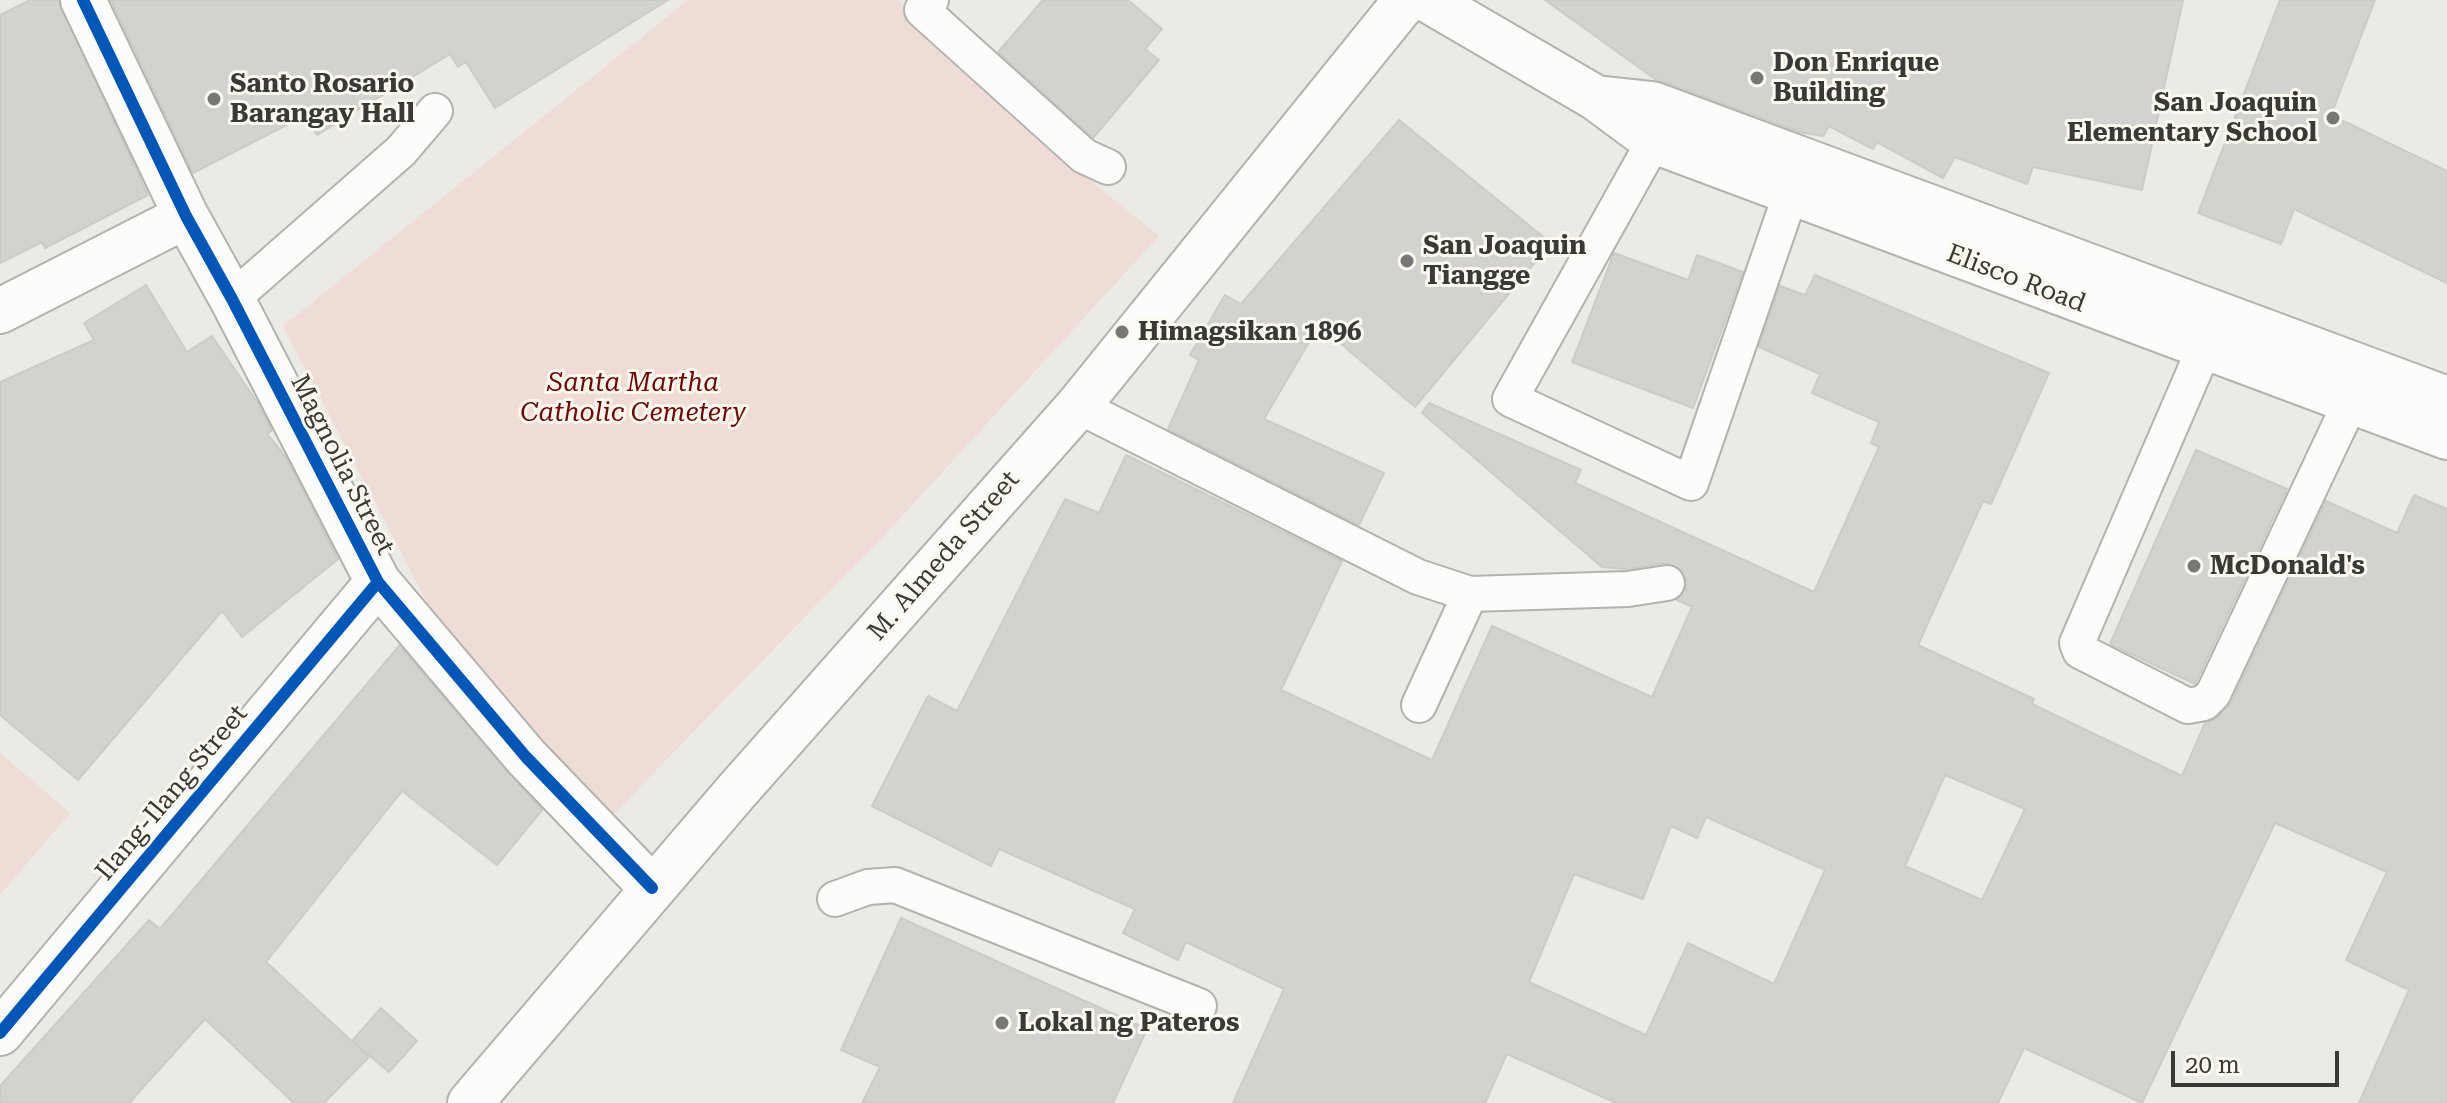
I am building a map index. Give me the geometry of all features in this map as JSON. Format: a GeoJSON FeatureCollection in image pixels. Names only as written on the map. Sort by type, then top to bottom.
{"type":"FeatureCollection","features":[{"type":"Feature","properties":{"kind":"main road","name":"Magnolia Street"},"geometry":{"type":"LineString","coordinates":[[83,0],[186,216],[378,582],[526,757],[652,888]]}},
{"type":"Feature","properties":{"kind":"main road","name":"M. Almeda Street"},"geometry":{"type":"LineString","coordinates":[[470,1103],[652,888],[1078,406],[1406,0]]}},
{"type":"Feature","properties":{"kind":"main road","name":"Elisco Road"},"geometry":{"type":"LineString","coordinates":[[1428,0],[1596,98],[1654,141],[2204,349],[2447,437]]}},
{"type":"Feature","properties":{"kind":"main road","name":"Elisco Road"},"geometry":{"type":"LineString","coordinates":[[1596,98],[1652,104],[2447,399]]}},
{"type":"Feature","properties":{"kind":"main road"},"geometry":{"type":"LineString","coordinates":[[0,311],[186,216]]}},
{"type":"Feature","properties":{"kind":"main road","name":"Ilang-Ilang Street"},"geometry":{"type":"LineString","coordinates":[[0,1033],[378,582]]}},
{"type":"Feature","properties":{"kind":"lane"},"geometry":{"type":"LineString","coordinates":[[931,0],[922,10],[1084,156],[1108,167]]}},
{"type":"Feature","properties":{"kind":"lane"},"geometry":{"type":"LineString","coordinates":[[232,299],[401,151],[435,111]]}},
{"type":"Feature","properties":{"kind":"lane"},"geometry":{"type":"LineString","coordinates":[[1654,141],[1510,399],[1691,483],[1791,193]]}},
{"type":"Feature","properties":{"kind":"lane"},"geometry":{"type":"LineString","coordinates":[[2204,349],[2077,643],[2080,651],[2188,706],[2204,703],[2213,694],[2351,401]]}},
{"type":"Feature","properties":{"kind":"lane"},"geometry":{"type":"LineString","coordinates":[[1078,406],[1418,577],[1470,594],[1628,589],[1667,583]]}},
{"type":"Feature","properties":{"kind":"lane"},"geometry":{"type":"LineString","coordinates":[[1419,705],[1470,594]]}},
{"type":"Feature","properties":{"kind":"lane"},"geometry":{"type":"LineString","coordinates":[[835,899],[868,887],[895,885],[1199,1006]]}},
{"type":"Feature","properties":{"kind":"green space","name":"Santa Martha Catholic Cemetery"},"geometry":{"type":"Polygon","coordinates":[[[688,0],[897,0],[1077,170],[1159,236],[893,526],[610,818],[517,723],[429,606],[283,326],[688,0]]]}},
{"type":"Feature","properties":{"kind":"green space"},"geometry":{"type":"Polygon","coordinates":[[[0,753],[70,813],[0,895],[0,753]]]}},
{"type":"Feature","properties":{"kind":"building"},"geometry":{"type":"Polygon","coordinates":[[[30,0],[58,0],[148,195],[45,248],[42,242],[0,263],[0,15],[30,0]]]}},
{"type":"Feature","properties":{"kind":"building"},"geometry":{"type":"Polygon","coordinates":[[[111,0],[668,0],[495,108],[466,62],[458,67],[450,54],[317,135],[306,115],[193,173],[111,0]]]}},
{"type":"Feature","properties":{"kind":"building"},"geometry":{"type":"Polygon","coordinates":[[[1043,0],[1128,0],[1162,29],[1145,49],[1159,60],[1093,138],[998,52],[1043,0]]]}},
{"type":"Feature","properties":{"kind":"building"},"geometry":{"type":"Polygon","coordinates":[[[1545,0],[2183,0],[2142,190],[2033,167],[2027,184],[1955,157],[1943,178],[1877,142],[1873,149],[1829,126],[1823,136],[1799,132],[1655,79],[1545,0]]]}},
{"type":"Feature","properties":{"kind":"building"},"geometry":{"type":"Polygon","coordinates":[[[2280,0],[2375,0],[2331,115],[2447,171],[2447,283],[2294,209],[2281,244],[2198,213],[2280,0]]]}},
{"type":"Feature","properties":{"kind":"building","name":"San Joaquin Tiangge"},"geometry":{"type":"Polygon","coordinates":[[[1399,120],[1551,243],[1415,407],[1319,325],[1264,419],[1384,473],[1359,525],[1168,429],[1199,360],[1190,355],[1225,295],[1241,304],[1399,120]]]}},
{"type":"Feature","properties":{"kind":"building"},"geometry":{"type":"Polygon","coordinates":[[[1614,253],[1688,280],[1697,255],[1743,272],[1693,408],[1572,362],[1614,253]]]}},
{"type":"Feature","properties":{"kind":"building"},"geometry":{"type":"Polygon","coordinates":[[[1815,275],[2049,373],[1991,504],[1983,501],[1918,645],[2034,699],[2032,704],[2182,776],[2205,723],[2218,717],[2231,703],[2326,501],[2397,533],[2414,495],[2447,509],[2447,1103],[2359,1103],[2409,990],[2346,960],[2387,872],[2275,823],[2142,1103],[2024,1048],[1998,1103],[1616,1103],[1507,1054],[1485,1103],[1233,1103],[1284,989],[1186,942],[1178,960],[1123,933],[1135,909],[999,849],[991,866],[872,806],[928,696],[957,711],[1065,499],[1099,513],[1126,455],[1342,561],[1281,690],[1432,760],[1492,626],[1652,697],[1692,607],[1677,600],[1686,589],[1682,570],[1665,563],[1626,569],[1602,567],[1422,413],[1429,403],[1581,470],[1575,483],[1814,592],[1879,447],[1871,443],[1879,422],[1812,393],[1820,374],[1759,347],[1780,286],[1805,295],[1815,275]],[[1945,775],[1905,866],[1982,900],[2025,809],[1945,775]],[[1706,817],[1697,838],[1671,826],[1643,899],[1574,874],[1529,982],[1646,1035],[1688,943],[1774,984],[1825,870],[1706,817]]]}},
{"type":"Feature","properties":{"kind":"building"},"geometry":{"type":"Polygon","coordinates":[[[146,285],[187,352],[212,336],[259,405],[272,430],[267,434],[285,456],[338,559],[242,637],[222,611],[78,780],[0,715],[0,382],[94,340],[84,323],[146,285]]]}},
{"type":"Feature","properties":{"kind":"building","name":"McDonald's"},"geometry":{"type":"Polygon","coordinates":[[[2196,450],[2287,489],[2195,684],[2110,644],[2196,450]]]}},
{"type":"Feature","properties":{"kind":"building"},"geometry":{"type":"Polygon","coordinates":[[[399,646],[542,810],[497,865],[402,791],[266,962],[369,1057],[324,1103],[294,1103],[205,1019],[129,1103],[0,1103],[0,1086],[149,920],[160,929],[399,646]]]}},
{"type":"Feature","properties":{"kind":"building","name":"Lokal ng Pateros"},"geometry":{"type":"Polygon","coordinates":[[[901,918],[1147,1029],[1113,1103],[862,1103],[880,1067],[841,1050],[901,918]]]}},
{"type":"Feature","properties":{"kind":"building"},"geometry":{"type":"Polygon","coordinates":[[[381,1008],[417,1041],[389,1072],[352,1041],[381,1008]]]}},
{"type":"Feature","properties":{"kind":"cycle path"},"geometry":{"type":"LineString","coordinates":[[83,0],[186,216],[378,582],[526,757],[652,888]]}},
{"type":"Feature","properties":{"kind":"cycle path"},"geometry":{"type":"LineString","coordinates":[[0,1033],[378,582]]}},
{"type":"Feature","properties":{"kind":"place","name":"Don Enrique Building"},"geometry":{"type":"Point","coordinates":[1757,78]}},
{"type":"Feature","properties":{"kind":"place","name":"Santo Rosario Barangay Hall"},"geometry":{"type":"Point","coordinates":[214,99]}},
{"type":"Feature","properties":{"kind":"place","name":"San Joaquin Elementary School"},"geometry":{"type":"Point","coordinates":[2333,118]}},
{"type":"Feature","properties":{"kind":"place","name":"San Joaquin Tiangge"},"geometry":{"type":"Point","coordinates":[1407,261]}},
{"type":"Feature","properties":{"kind":"place","name":"Himagsikan 1896"},"geometry":{"type":"Point","coordinates":[1122,332]}},
{"type":"Feature","properties":{"kind":"place","name":"McDonald's"},"geometry":{"type":"Point","coordinates":[2194,566]}},
{"type":"Feature","properties":{"kind":"place","name":"Lokal ng Pateros"},"geometry":{"type":"Point","coordinates":[1002,1023]}}]}
